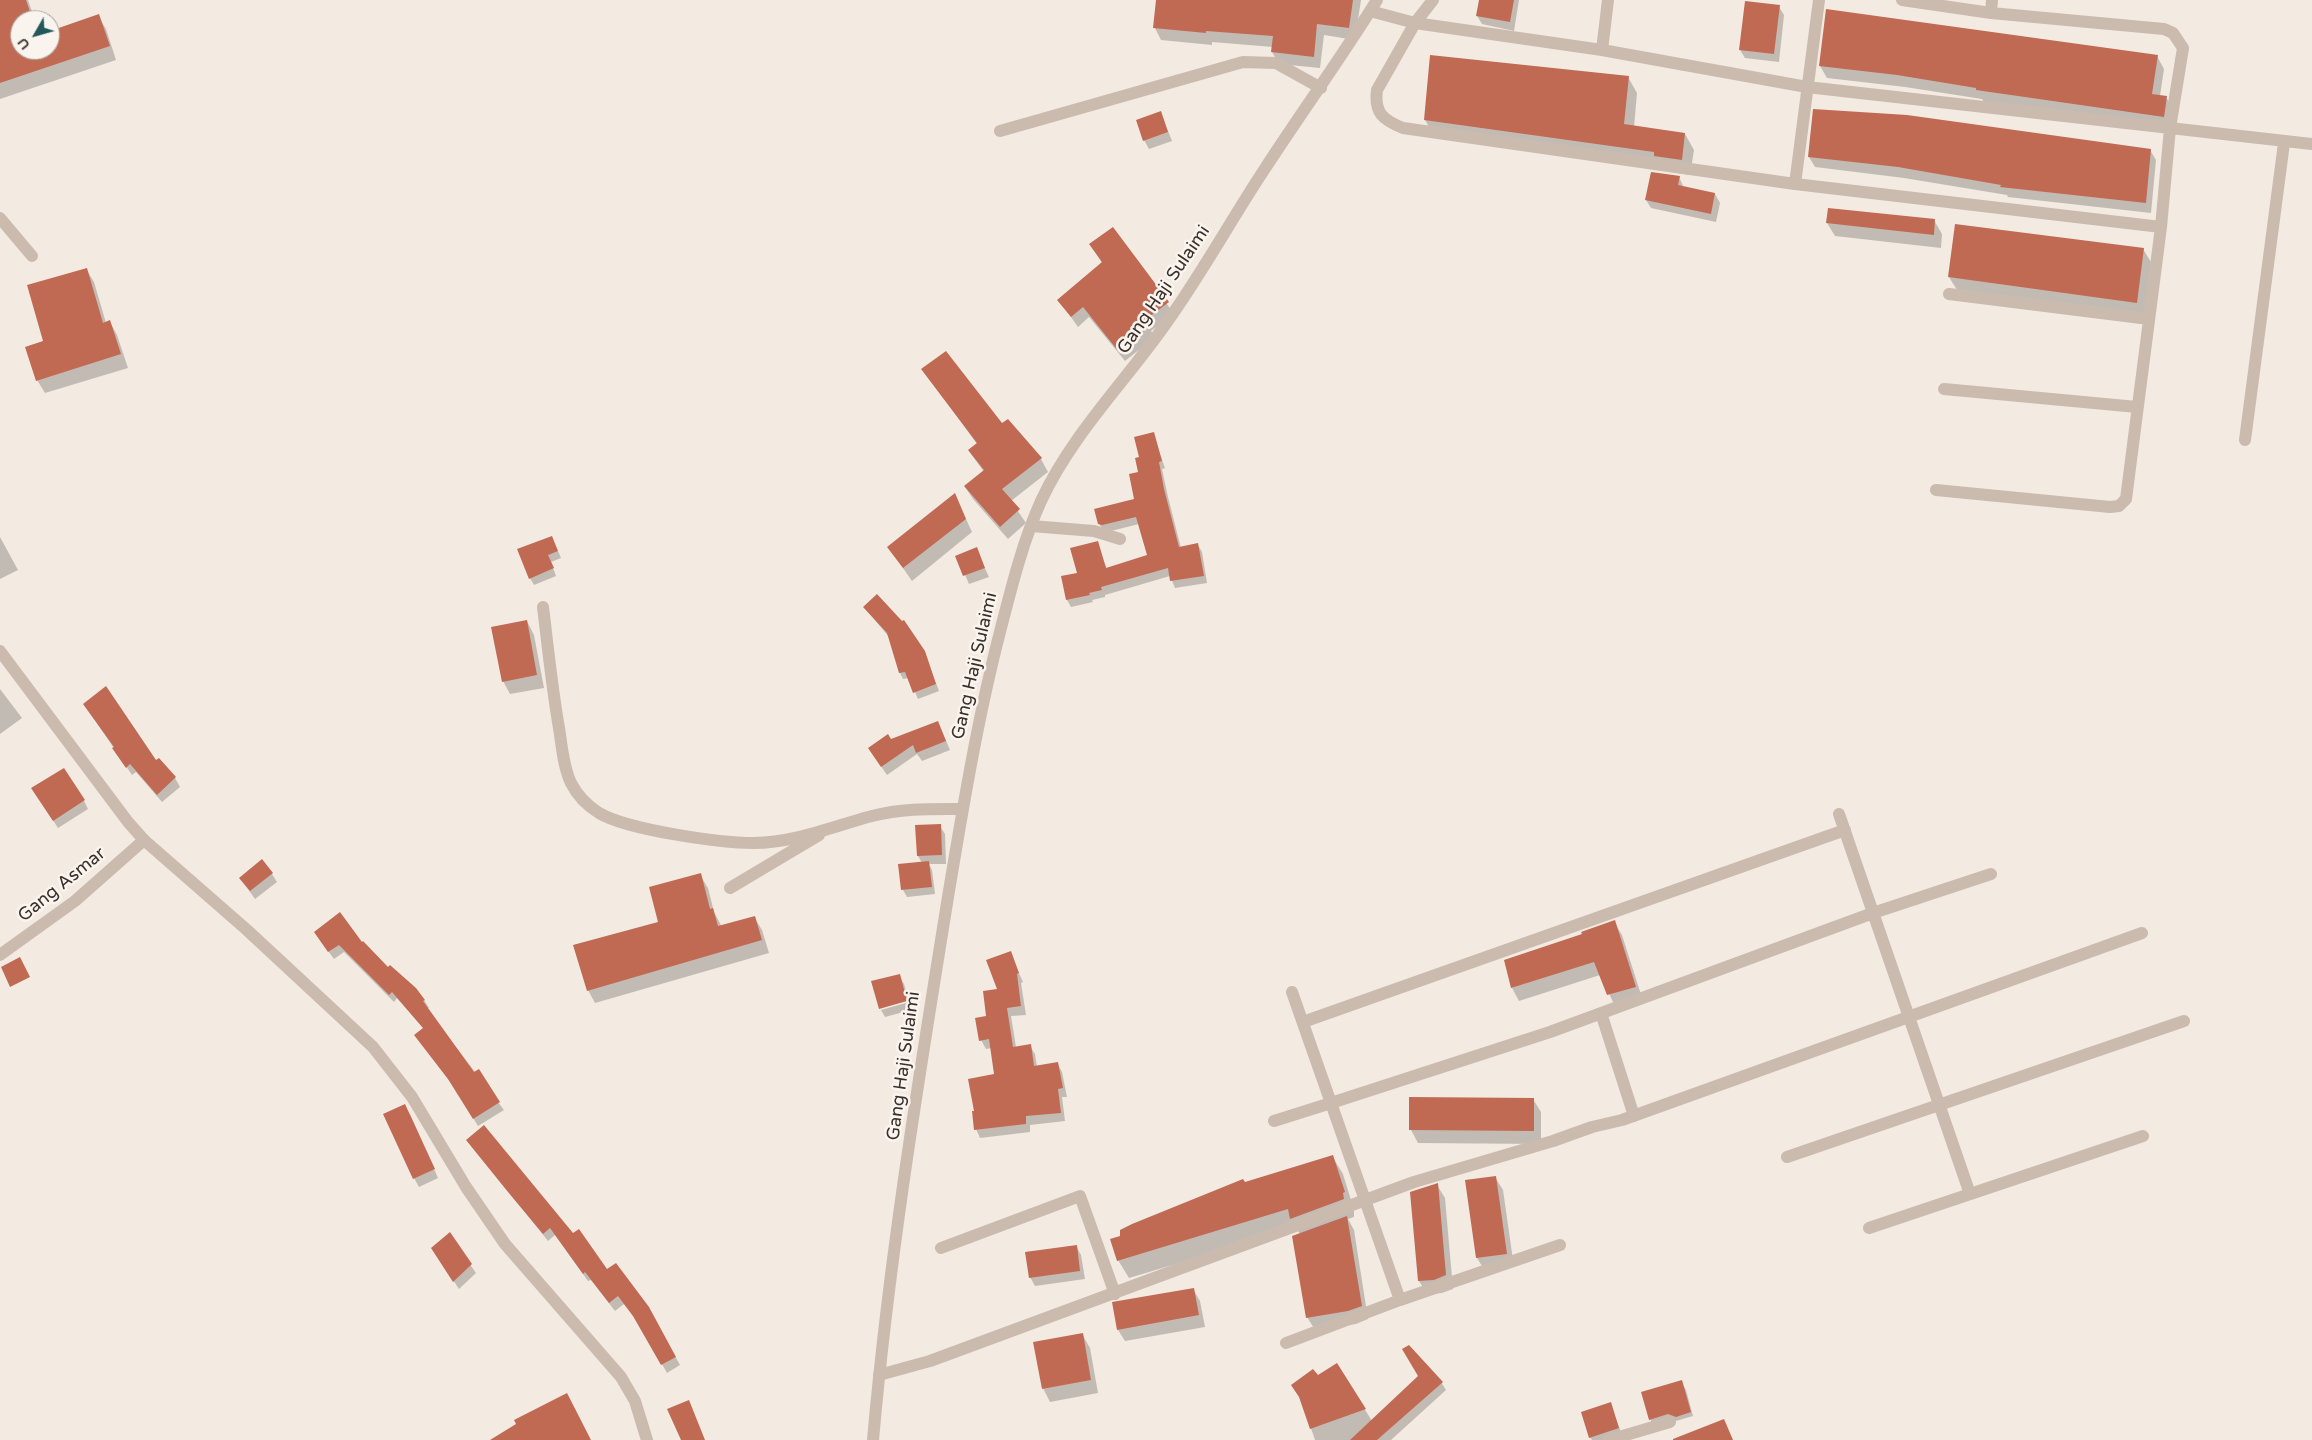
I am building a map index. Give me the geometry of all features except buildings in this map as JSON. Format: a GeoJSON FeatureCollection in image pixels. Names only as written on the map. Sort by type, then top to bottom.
{"type":"FeatureCollection","features":[{"type":"Feature","properties":{"kind":"street"},"geometry":{"type":"LineString","coordinates":[[1433,0],[1415,23],[1377,90],[1375,102],[1380,114],[1390,123],[1403,128],[1795,184],[2160,227]]}},
{"type":"Feature","properties":{"kind":"street"},"geometry":{"type":"LineString","coordinates":[[1602,50],[1608,0]]}},
{"type":"Feature","properties":{"kind":"street"},"geometry":{"type":"LineString","coordinates":[[1795,184],[1819,0]]}},
{"type":"Feature","properties":{"kind":"street"},"geometry":{"type":"LineString","coordinates":[[1902,0],[1992,6],[2164,29],[2173,33],[2183,48],[2170,128],[2160,227],[2126,499],[2119,506],[2110,507],[1936,490]]}},
{"type":"Feature","properties":{"kind":"street"},"geometry":{"type":"LineString","coordinates":[[1373,5],[1415,23],[1602,50],[1807,87],[2170,128],[2284,143],[2312,144]]}},
{"type":"Feature","properties":{"kind":"street","name":"Gang Haji Sulaimi"},"geometry":{"type":"LineString","coordinates":[[873,1440],[879,1376],[932,997],[962,809],[990,672],[1009,594],[1030,526],[1042,498],[1060,467],[1102,405],[1168,322],[1266,166],[1320,88],[1373,5]]}},
{"type":"Feature","properties":{"kind":"street"},"geometry":{"type":"LineString","coordinates":[[1000,131],[1243,62],[1276,62],[1320,88]]}},
{"type":"Feature","properties":{"kind":"street"},"geometry":{"type":"LineString","coordinates":[[2245,440],[2284,143]]}},
{"type":"Feature","properties":{"kind":"street"},"geometry":{"type":"LineString","coordinates":[[0,218],[32,256]]}},
{"type":"Feature","properties":{"kind":"street"},"geometry":{"type":"LineString","coordinates":[[1949,294],[2148,319]]}},
{"type":"Feature","properties":{"kind":"street"},"geometry":{"type":"LineString","coordinates":[[1944,389],[2137,407]]}},
{"type":"Feature","properties":{"kind":"street"},"geometry":{"type":"LineString","coordinates":[[1030,526],[1094,531],[1120,538]]}},
{"type":"Feature","properties":{"kind":"street"},"geometry":{"type":"LineString","coordinates":[[544,607],[554,700],[567,772],[572,784],[589,805],[599,813],[624,824],[755,843],[775,841],[902,810],[917,808],[962,809]]}},
{"type":"Feature","properties":{"kind":"street"},"geometry":{"type":"LineString","coordinates":[[0,651],[128,822],[144,840],[351,1025],[393,1070],[412,1097],[466,1187],[506,1244],[621,1377],[636,1401],[647,1440]]}},
{"type":"Feature","properties":{"kind":"street"},"geometry":{"type":"LineString","coordinates":[[1840,814],[1970,1194]]}},
{"type":"Feature","properties":{"kind":"street"},"geometry":{"type":"LineString","coordinates":[[730,888],[830,828]]}},
{"type":"Feature","properties":{"kind":"street"},"geometry":{"type":"LineString","coordinates":[[1303,1022],[1845,830]]}},
{"type":"Feature","properties":{"kind":"street","name":"Gang Asmar"},"geometry":{"type":"LineString","coordinates":[[0,955],[75,901],[144,840]]}},
{"type":"Feature","properties":{"kind":"street"},"geometry":{"type":"LineString","coordinates":[[1274,1121],[1550,1032],[1873,913],[1991,874]]}},
{"type":"Feature","properties":{"kind":"street"},"geometry":{"type":"LineString","coordinates":[[879,1376],[930,1361],[1008,1330],[1115,1294],[1450,1170],[1634,1116],[2142,934]]}},
{"type":"Feature","properties":{"kind":"street"},"geometry":{"type":"LineString","coordinates":[[1292,992],[1400,1300]]}},
{"type":"Feature","properties":{"kind":"street"},"geometry":{"type":"LineString","coordinates":[[1601,1014],[1634,1116]]}},
{"type":"Feature","properties":{"kind":"street"},"geometry":{"type":"LineString","coordinates":[[1787,1157],[2184,1021]]}},
{"type":"Feature","properties":{"kind":"street"},"geometry":{"type":"LineString","coordinates":[[1869,1228],[2143,1136]]}},
{"type":"Feature","properties":{"kind":"street"},"geometry":{"type":"LineString","coordinates":[[941,1248],[1080,1196],[1115,1294]]}},
{"type":"Feature","properties":{"kind":"street"},"geometry":{"type":"LineString","coordinates":[[1286,1343],[1400,1300],[1560,1245]]}},
{"type":"Feature","properties":{"kind":"street"},"geometry":{"type":"LineString","coordinates":[[1609,1440],[1670,1422]]}}]}
